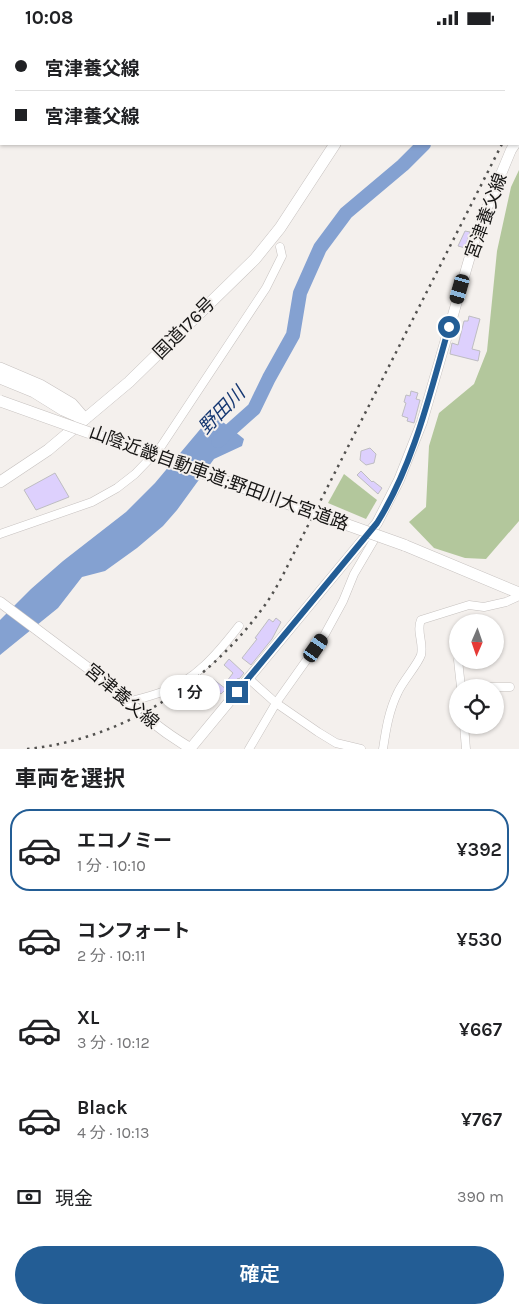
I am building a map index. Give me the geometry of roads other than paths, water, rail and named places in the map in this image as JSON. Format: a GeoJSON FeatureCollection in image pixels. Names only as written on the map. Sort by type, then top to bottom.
{"type":"FeatureCollection","features":[{"type":"Feature","properties":{"kind":"highway","name":"国道176号"},"geometry":{"type":"LineString","coordinates":[[0,482],[48,450],[129,382],[255,259],[280,228],[334,145]]}},
{"type":"Feature","properties":{"kind":"highway"},"geometry":{"type":"LineString","coordinates":[[0,368],[40,385],[72,404],[85,419]]}},
{"type":"Feature","properties":{"kind":"highway"},"geometry":{"type":"LineString","coordinates":[[0,379],[34,392],[63,410],[85,419]]}},
{"type":"Feature","properties":{"kind":"highway","name":"山陰近畿自動車道;野田川大宮道路"},"geometry":{"type":"LineString","coordinates":[[0,401],[404,545],[519,594]]}},
{"type":"Feature","properties":{"kind":"main road","name":"宮津養父線"},"geometry":{"type":"LineString","coordinates":[[0,602],[112,686],[169,736],[191,749],[377,523],[399,480],[422,422],[477,232],[514,145]]}},
{"type":"Feature","properties":{"kind":"street"},"geometry":{"type":"LineString","coordinates":[[0,534],[92,502],[117,488],[135,474],[160,448],[266,288],[282,255],[280,247]]}},
{"type":"Feature","properties":{"kind":"street"},"geometry":{"type":"LineString","coordinates":[[249,749],[276,703],[325,634],[354,574],[374,540],[377,523]]}},
{"type":"Feature","properties":{"kind":"street"},"geometry":{"type":"LineString","coordinates":[[383,749],[388,718],[397,692],[420,657],[422,645],[419,626],[421,621],[468,605],[484,607],[506,602],[519,594]]}},
{"type":"Feature","properties":{"kind":"street"},"geometry":{"type":"LineString","coordinates":[[128,702],[163,692],[183,683],[212,659],[239,627]]}},
{"type":"Feature","properties":{"kind":"street"},"geometry":{"type":"LineString","coordinates":[[248,678],[276,703],[336,743],[361,749]]}},
{"type":"Feature","properties":{"kind":"street"},"geometry":{"type":"LineString","coordinates":[[504,687],[510,687]]}},
{"type":"Feature","properties":{"kind":"street"},"geometry":{"type":"LineString","coordinates":[[465,734],[466,749]]}},
{"type":"Feature","properties":{"kind":"water"},"geometry":{"type":"Polygon","coordinates":[[[213,414],[244,439],[242,446],[214,459],[163,526],[105,571],[82,577],[58,608],[0,655],[0,620],[63,561],[126,512],[155,483],[213,414]]]}},
{"type":"Feature","properties":{"kind":"waterway","name":"野田川"},"geometry":{"type":"LineString","coordinates":[[218,441],[254,409],[293,335],[300,293],[320,248],[346,213],[403,165],[423,145]]}},
{"type":"Feature","properties":{"kind":"railway"},"geometry":{"type":"LineString","coordinates":[[27,749],[63,743],[97,733],[130,720],[161,703],[191,682],[218,659],[243,633],[265,605],[285,572],[501,145]]}}]}
